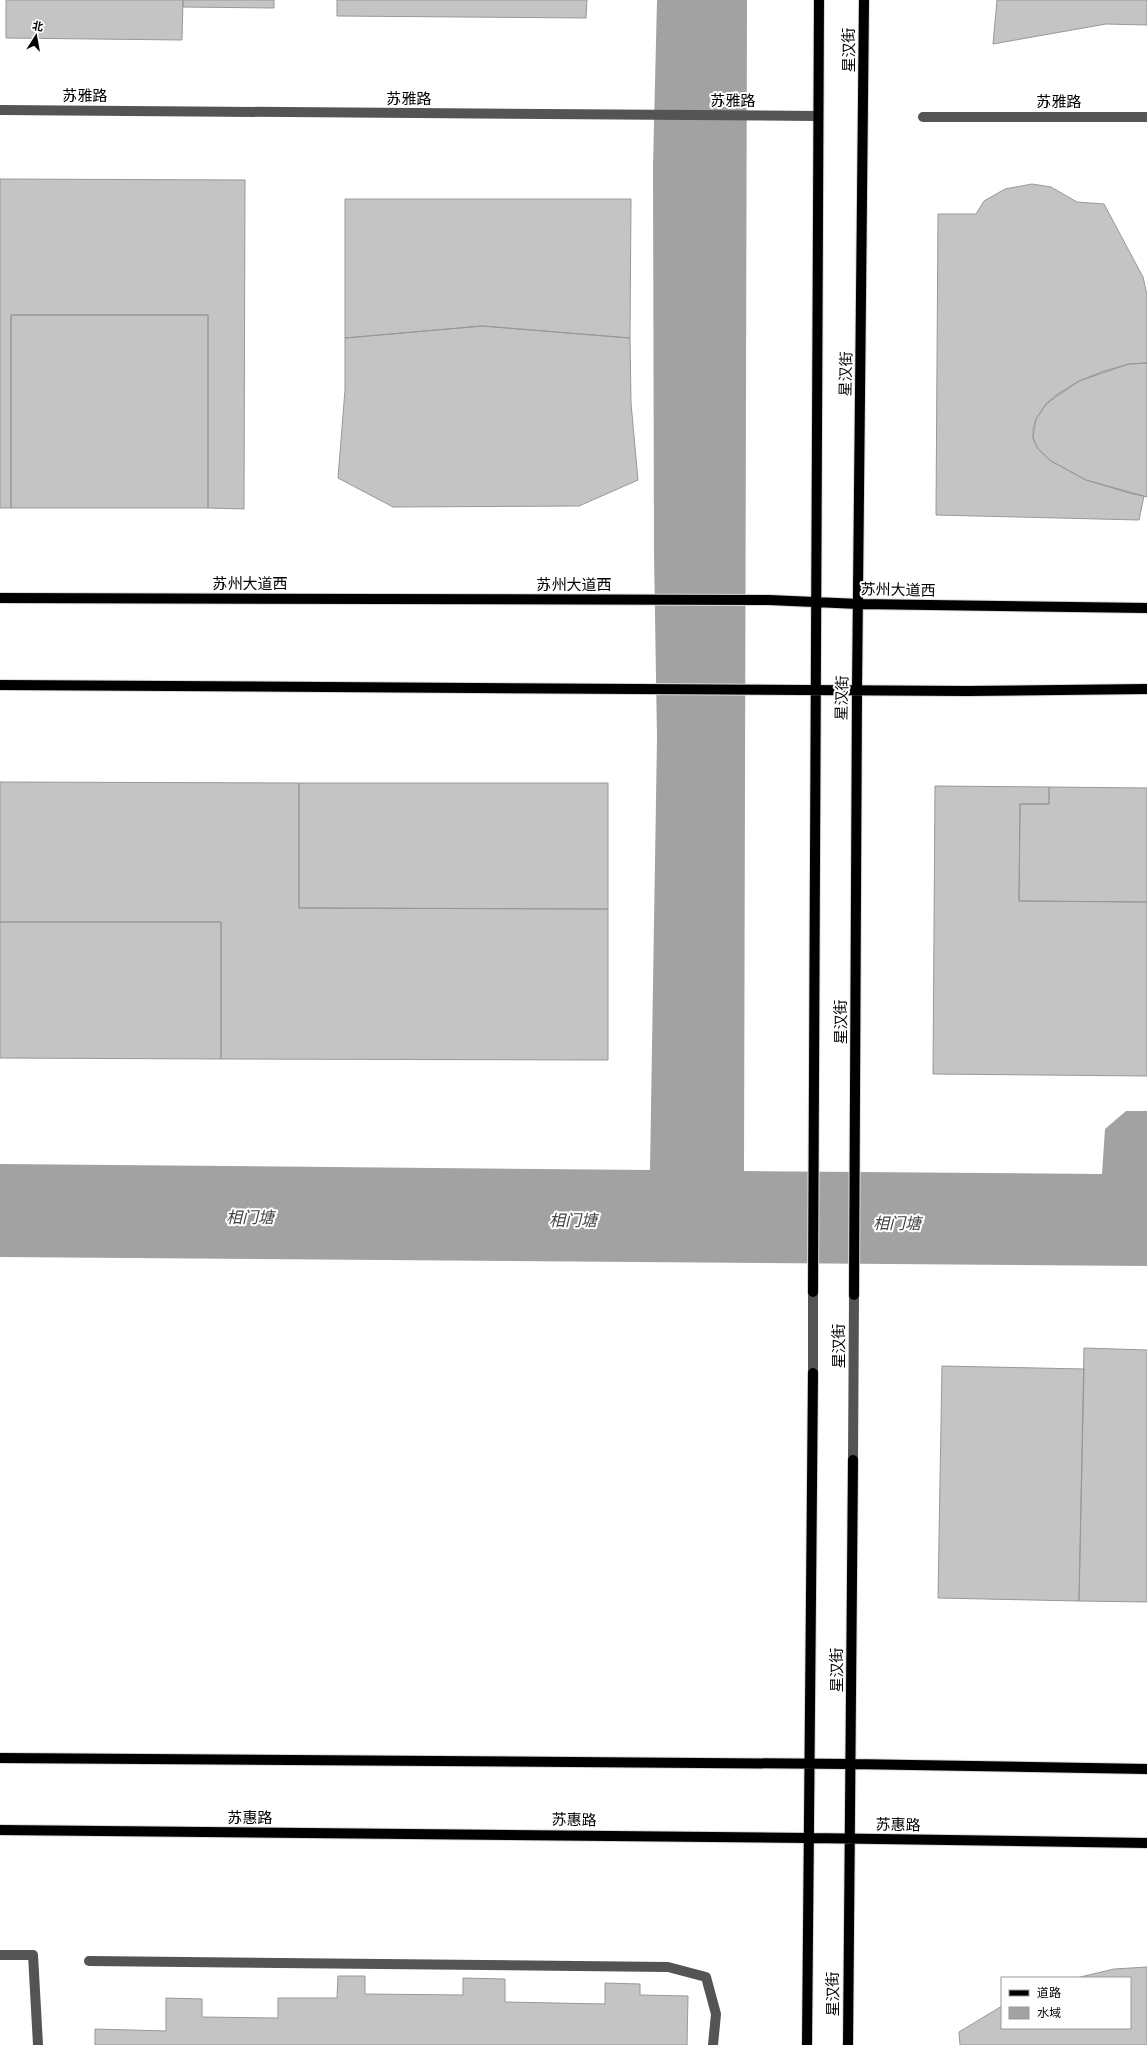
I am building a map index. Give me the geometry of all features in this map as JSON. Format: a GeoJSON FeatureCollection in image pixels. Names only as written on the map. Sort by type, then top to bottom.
{"type":"FeatureCollection","features":[{"type":"Feature","properties":{"kind":"main road","name":"星汉街"},"geometry":{"type":"LineString","coordinates":[[813,1292],[815,1155],[819,0]]}},
{"type":"Feature","properties":{"kind":"main road","name":"星汉街"},"geometry":{"type":"LineString","coordinates":[[854,1294],[857,690],[864,0]]}},
{"type":"Feature","properties":{"kind":"main road","name":"苏州大道西"},"geometry":{"type":"LineString","coordinates":[[0,598],[769,600],[858,604],[1147,608]]}},
{"type":"Feature","properties":{"kind":"main road"},"geometry":{"type":"LineString","coordinates":[[0,685],[776,690],[1147,689]]}},
{"type":"Feature","properties":{"kind":"main road","name":"星汉街"},"geometry":{"type":"LineString","coordinates":[[807,2045],[813,1373]]}},
{"type":"Feature","properties":{"kind":"main road","name":"星汉街"},"geometry":{"type":"LineString","coordinates":[[848,2045],[853,1460]]}},
{"type":"Feature","properties":{"kind":"main road"},"geometry":{"type":"LineString","coordinates":[[0,1758],[810,1763],[1147,1769]]}},
{"type":"Feature","properties":{"kind":"main road","name":"苏惠路"},"geometry":{"type":"LineString","coordinates":[[0,1830],[1147,1843]]}},
{"type":"Feature","properties":{"kind":"street","name":"苏雅路"},"geometry":{"type":"LineString","coordinates":[[0,110],[645,116],[818,116]]}},
{"type":"Feature","properties":{"kind":"street","name":"苏雅路"},"geometry":{"type":"LineString","coordinates":[[923,117],[1147,117]]}},
{"type":"Feature","properties":{"kind":"street","name":"星汉街"},"geometry":{"type":"LineString","coordinates":[[813,1292],[813,1373]]}},
{"type":"Feature","properties":{"kind":"street","name":"星汉街"},"geometry":{"type":"LineString","coordinates":[[853,1460],[854,1294]]}},
{"type":"Feature","properties":{"kind":"street"},"geometry":{"type":"LineString","coordinates":[[0,1955],[34,1955],[38,2045]]}},
{"type":"Feature","properties":{"kind":"street"},"geometry":{"type":"LineString","coordinates":[[89,1961],[668,1968],[706,1977],[716,2014],[713,2045]]}},
{"type":"Feature","properties":{"kind":"water","name":"相门塘"},"geometry":{"type":"Polygon","coordinates":[[[657,0],[747,0],[744,1171],[1102,1174],[1105,1129],[1126,1111],[1147,1111],[1147,1266],[0,1257],[0,1164],[650,1170],[657,738],[654,555],[653,166],[657,0]]]}},
{"type":"Feature","properties":{"kind":"building"},"geometry":{"type":"Polygon","coordinates":[[[6,0],[183,0],[182,40],[6,38],[6,0]]]}},
{"type":"Feature","properties":{"kind":"building"},"geometry":{"type":"Polygon","coordinates":[[[183,0],[274,0],[274,8],[183,7],[183,0]]]}},
{"type":"Feature","properties":{"kind":"building"},"geometry":{"type":"Polygon","coordinates":[[[337,0],[587,0],[586,18],[337,16],[337,0]]]}},
{"type":"Feature","properties":{"kind":"building"},"geometry":{"type":"Polygon","coordinates":[[[997,0],[1147,0],[1147,25],[1106,24],[993,44],[997,0]]]}},
{"type":"Feature","properties":{"kind":"building"},"geometry":{"type":"Polygon","coordinates":[[[0,179],[245,180],[244,509],[208,508],[208,315],[11,315],[11,508],[0,508],[0,179]]]}},
{"type":"Feature","properties":{"kind":"building"},"geometry":{"type":"Polygon","coordinates":[[[1032,184],[1051,187],[1077,202],[1104,204],[1143,277],[1147,295],[1147,363],[1129,364],[1079,381],[1046,404],[1036,419],[1033,429],[1033,438],[1038,449],[1051,461],[1086,480],[1144,496],[1139,520],[936,515],[938,214],[976,214],[984,201],[1005,189],[1032,184]]]}},
{"type":"Feature","properties":{"kind":"building"},"geometry":{"type":"Polygon","coordinates":[[[345,199],[631,199],[630,338],[482,326],[345,338],[345,199]]]}},
{"type":"Feature","properties":{"kind":"building"},"geometry":{"type":"Polygon","coordinates":[[[11,315],[208,315],[208,508],[11,508],[11,315]]]}},
{"type":"Feature","properties":{"kind":"building"},"geometry":{"type":"Polygon","coordinates":[[[482,326],[630,338],[631,403],[638,480],[579,506],[393,507],[338,478],[345,390],[345,338],[482,326]]]}},
{"type":"Feature","properties":{"kind":"building"},"geometry":{"type":"Polygon","coordinates":[[[1147,363],[1147,497],[1086,480],[1051,461],[1038,449],[1033,438],[1036,419],[1046,404],[1056,395],[1079,381],[1104,371],[1129,364],[1147,363]]]}},
{"type":"Feature","properties":{"kind":"building"},"geometry":{"type":"Polygon","coordinates":[[[0,782],[299,783],[299,908],[608,909],[608,1060],[221,1059],[221,922],[0,922],[0,782]]]}},
{"type":"Feature","properties":{"kind":"building"},"geometry":{"type":"Polygon","coordinates":[[[299,783],[608,783],[608,909],[299,908],[299,783]]]}},
{"type":"Feature","properties":{"kind":"building"},"geometry":{"type":"Polygon","coordinates":[[[935,786],[1049,787],[1049,804],[1020,804],[1019,901],[1147,902],[1147,1076],[933,1074],[935,786]]]}},
{"type":"Feature","properties":{"kind":"building"},"geometry":{"type":"Polygon","coordinates":[[[1049,787],[1147,788],[1147,902],[1019,901],[1020,804],[1049,804],[1049,787]]]}},
{"type":"Feature","properties":{"kind":"building"},"geometry":{"type":"Polygon","coordinates":[[[0,922],[221,922],[221,1059],[0,1058],[0,922]]]}},
{"type":"Feature","properties":{"kind":"building"},"geometry":{"type":"Polygon","coordinates":[[[1084,1348],[1147,1350],[1147,1602],[1079,1601],[1084,1348]]]}},
{"type":"Feature","properties":{"kind":"building"},"geometry":{"type":"Polygon","coordinates":[[[942,1366],[1084,1369],[1079,1601],[938,1598],[942,1366]]]}},
{"type":"Feature","properties":{"kind":"building"},"geometry":{"type":"Polygon","coordinates":[[[1147,1967],[1147,2045],[960,2045],[959,2032],[1001,2007],[1001,2029],[1131,2029],[1131,1977],[1080,1977],[1114,1969],[1147,1967]]]}},
{"type":"Feature","properties":{"kind":"building"},"geometry":{"type":"Polygon","coordinates":[[[338,1976],[365,1976],[365,1994],[463,1995],[463,1978],[505,1979],[505,2002],[605,2004],[605,1983],[640,1984],[640,1995],[688,1996],[687,2045],[95,2045],[95,2029],[166,2031],[166,1998],[202,1999],[202,2017],[278,2018],[278,1998],[337,1998],[338,1976]]]}}]}
